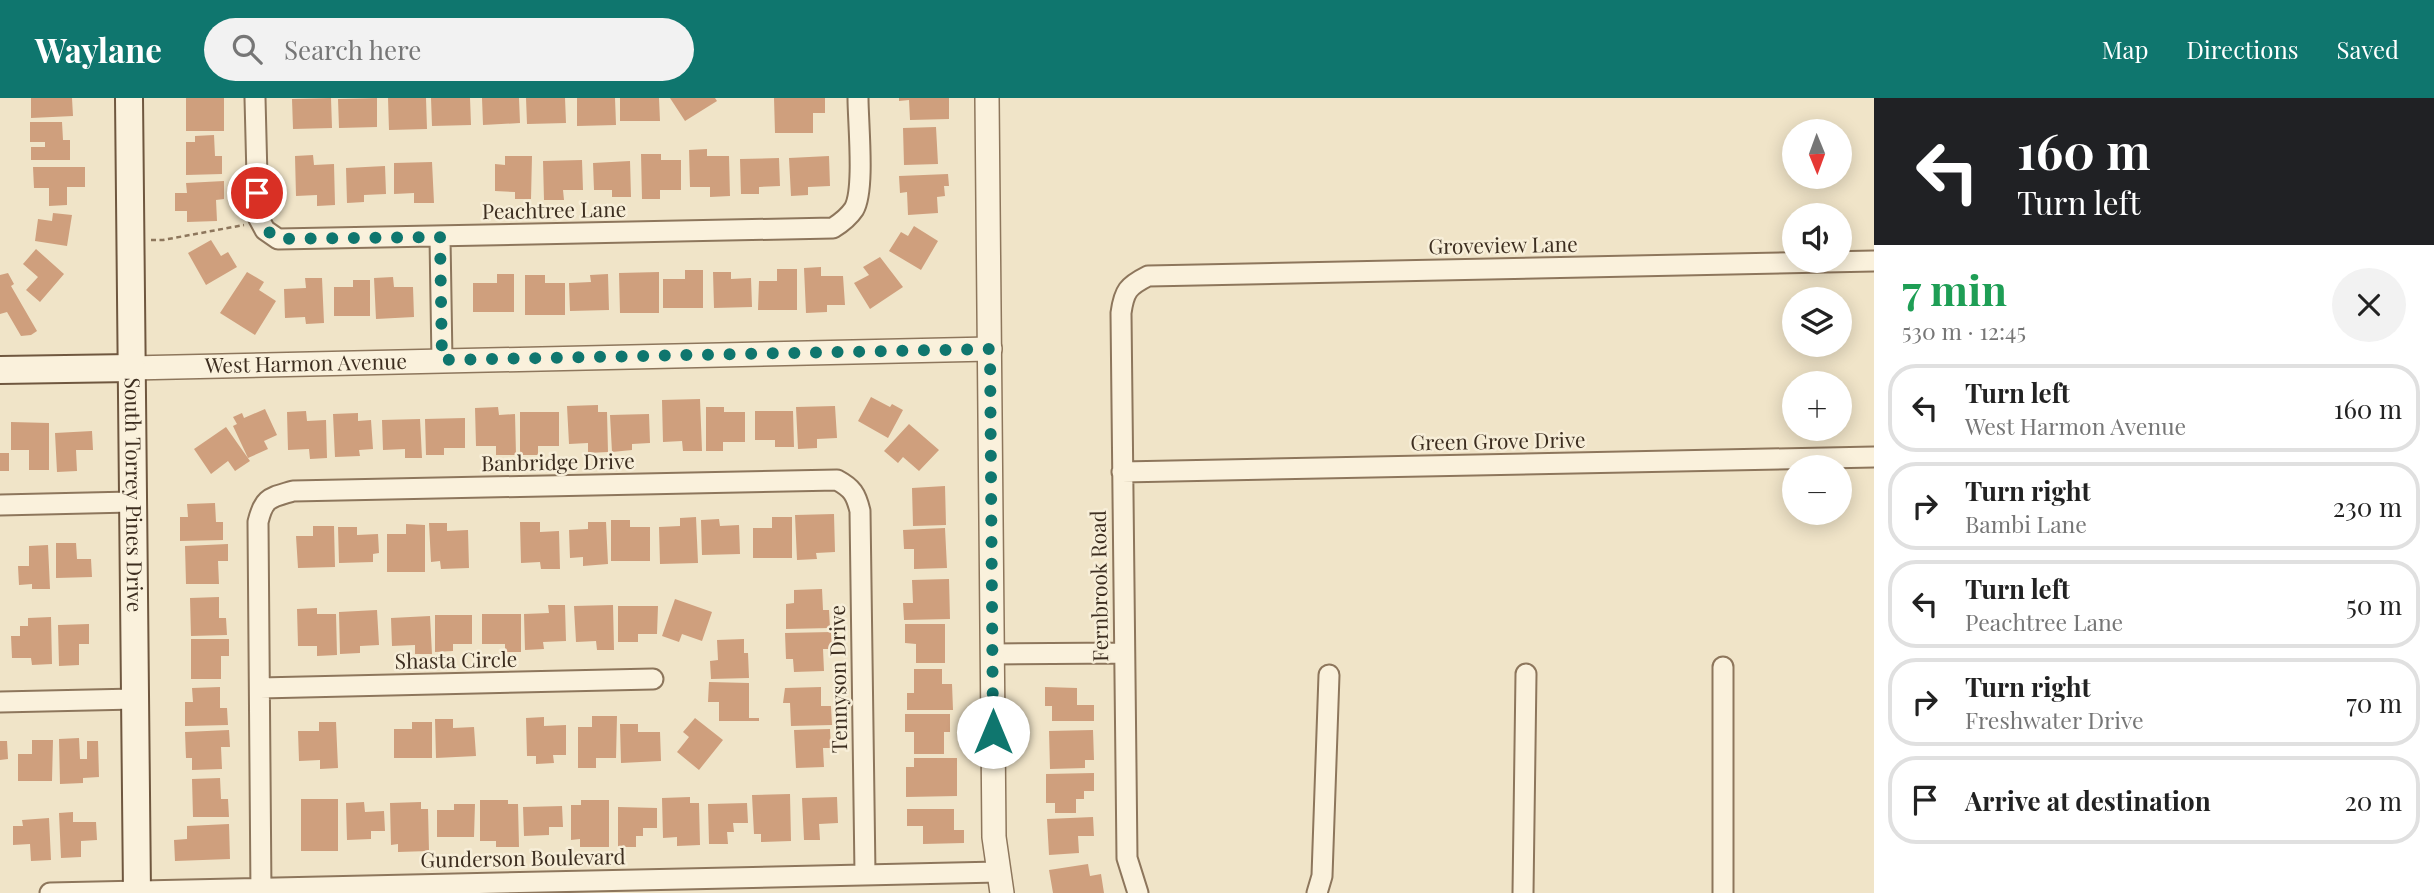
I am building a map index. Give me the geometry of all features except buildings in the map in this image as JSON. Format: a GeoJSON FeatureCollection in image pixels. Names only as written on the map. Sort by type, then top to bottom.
{"type":"FeatureCollection","features":[{"type":"Feature","properties":{"kind":"main road","name":"South Torrey Pines Drive"},"geometry":{"type":"LineString","coordinates":[[129,98],[137,892]]}},
{"type":"Feature","properties":{"kind":"main road","name":"West Harmon Avenue"},"geometry":{"type":"LineString","coordinates":[[0,370],[131,368]]}},
{"type":"Feature","properties":{"kind":"street"},"geometry":{"type":"LineString","coordinates":[[255,98],[258,217],[264,227]]}},
{"type":"Feature","properties":{"kind":"street","name":"Peachtree Lane"},"geometry":{"type":"LineString","coordinates":[[264,227],[278,239],[833,228],[845,221],[855,208],[859,191],[858,98]]}},
{"type":"Feature","properties":{"kind":"street"},"geometry":{"type":"LineString","coordinates":[[987,98],[994,837],[1000,882]]}},
{"type":"Feature","properties":{"kind":"street"},"geometry":{"type":"LineString","coordinates":[[440,237],[442,360]]}},
{"type":"Feature","properties":{"kind":"street","name":"Groveview Lane"},"geometry":{"type":"LineString","coordinates":[[1135,282],[1147,276],[1874,261]]}},
{"type":"Feature","properties":{"kind":"street","name":"Fernbrook Road"},"geometry":{"type":"LineString","coordinates":[[1135,282],[1124,295],[1121,313],[1123,653],[1128,858],[1138,893]]}},
{"type":"Feature","properties":{"kind":"street","name":"West Harmon Avenue"},"geometry":{"type":"LineString","coordinates":[[131,368],[990,349]]}},
{"type":"Feature","properties":{"kind":"street","name":"Green Grove Drive"},"geometry":{"type":"LineString","coordinates":[[1122,472],[1874,457]]}},
{"type":"Feature","properties":{"kind":"street","name":"Banbridge Drive"},"geometry":{"type":"LineString","coordinates":[[260,688],[258,522],[261,509],[268,498],[306,490],[837,480],[848,486]]}},
{"type":"Feature","properties":{"kind":"street","name":"Tennyson Drive"},"geometry":{"type":"LineString","coordinates":[[848,486],[856,495],[860,511],[865,874]]}},
{"type":"Feature","properties":{"kind":"street"},"geometry":{"type":"LineString","coordinates":[[0,505],[131,502]]}},
{"type":"Feature","properties":{"kind":"street"},"geometry":{"type":"LineString","coordinates":[[993,653],[1123,653]]}},
{"type":"Feature","properties":{"kind":"street"},"geometry":{"type":"LineString","coordinates":[[1723,667],[1723,893]]}},
{"type":"Feature","properties":{"kind":"street"},"geometry":{"type":"LineString","coordinates":[[1523,893],[1525,674]]}},
{"type":"Feature","properties":{"kind":"street"},"geometry":{"type":"LineString","coordinates":[[1317,893],[1322,876],[1329,675]]}},
{"type":"Feature","properties":{"kind":"street","name":"Shasta Circle"},"geometry":{"type":"LineString","coordinates":[[260,688],[653,679]]}},
{"type":"Feature","properties":{"kind":"street"},"geometry":{"type":"LineString","coordinates":[[260,688],[260,890]]}},
{"type":"Feature","properties":{"kind":"street"},"geometry":{"type":"LineString","coordinates":[[0,702],[135,699]]}},
{"type":"Feature","properties":{"kind":"street","name":"Gunderson Boulevard"},"geometry":{"type":"LineString","coordinates":[[50,893],[659,886],[865,874],[1000,882]]}},
{"type":"Feature","properties":{"kind":"path"},"geometry":{"type":"LineString","coordinates":[[130,241],[163,240],[233,226],[264,227]]}},
{"type":"Feature","properties":{"kind":"route"},"geometry":{"type":"LineString","coordinates":[[257,193],[258,217],[265,230],[278,239],[440,237],[442,360],[990,349],[993,732]]}}]}
